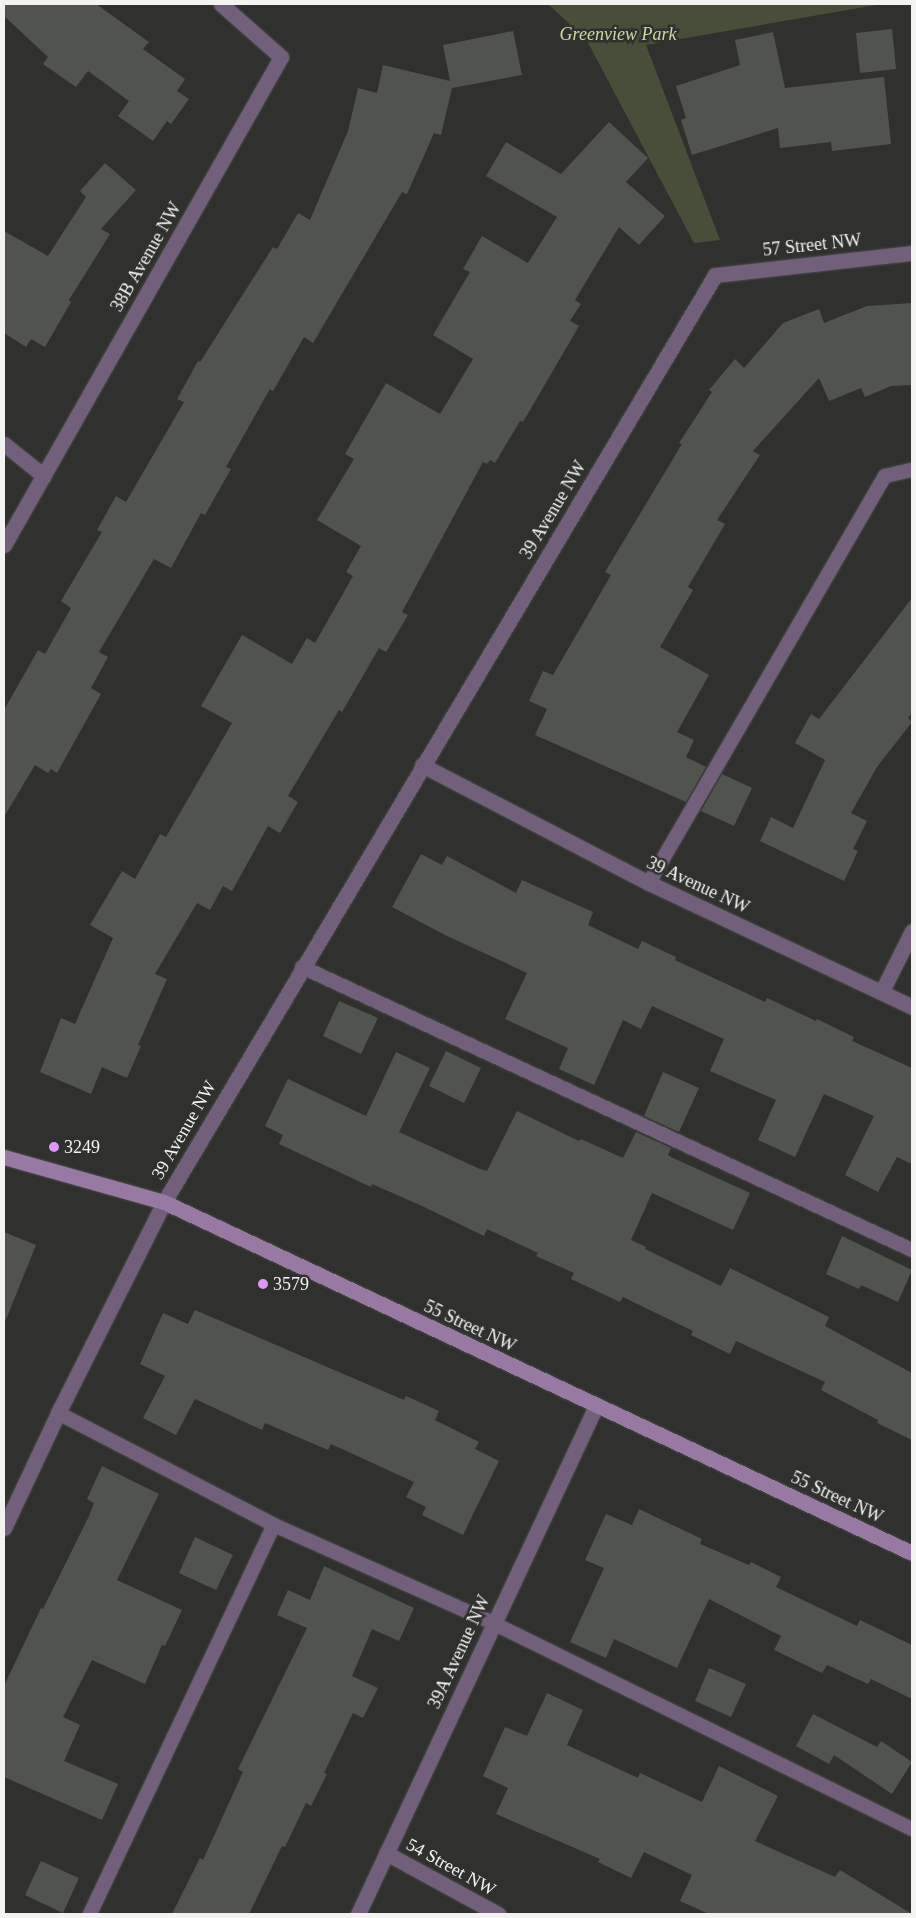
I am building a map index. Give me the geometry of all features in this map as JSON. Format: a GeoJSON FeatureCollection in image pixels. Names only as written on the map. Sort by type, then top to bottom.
{"type":"FeatureCollection","features":[{"type":"Feature","properties":{"kind":"street","name":"38B Avenue NW"},"geometry":{"type":"LineString","coordinates":[[4,545],[281,57],[220,4]]}},
{"type":"Feature","properties":{"kind":"street","name":"57 Street NW"},"geometry":{"type":"LineString","coordinates":[[715,275],[912,253]]}},
{"type":"Feature","properties":{"kind":"street","name":"39 Avenue NW"},"geometry":{"type":"LineString","coordinates":[[4,1528],[58,1412],[164,1202],[422,765],[715,275]]}},
{"type":"Feature","properties":{"kind":"street"},"geometry":{"type":"LineString","coordinates":[[4,444],[44,476]]}},
{"type":"Feature","properties":{"kind":"street","name":"39 Avenue NW"},"geometry":{"type":"LineString","coordinates":[[422,765],[649,883],[882,991],[912,1007]]}},
{"type":"Feature","properties":{"kind":"street"},"geometry":{"type":"LineString","coordinates":[[882,991],[912,931]]}},
{"type":"Feature","properties":{"kind":"street","name":"55 Street NW"},"geometry":{"type":"LineString","coordinates":[[4,1157],[164,1202],[912,1553]]}},
{"type":"Feature","properties":{"kind":"street","name":"39A Avenue NW"},"geometry":{"type":"LineString","coordinates":[[358,1914],[596,1406]]}},
{"type":"Feature","properties":{"kind":"street","name":"54 Street NW"},"geometry":{"type":"LineString","coordinates":[[386,1853],[498,1914]]}},
{"type":"Feature","properties":{"kind":"lane"},"geometry":{"type":"LineString","coordinates":[[649,883],[885,476],[912,470]]}},
{"type":"Feature","properties":{"kind":"lane"},"geometry":{"type":"LineString","coordinates":[[302,967],[912,1250]]}},
{"type":"Feature","properties":{"kind":"lane"},"geometry":{"type":"LineString","coordinates":[[58,1412],[274,1525],[493,1623],[912,1829]]}},
{"type":"Feature","properties":{"kind":"lane"},"geometry":{"type":"LineString","coordinates":[[90,1914],[274,1525]]}},
{"type":"Feature","properties":{"kind":"green space","name":"Greenview Park"},"geometry":{"type":"Polygon","coordinates":[[[548,4],[882,4],[646,45],[720,240],[694,243],[586,39],[548,4]]]}},
{"type":"Feature","properties":{"kind":"building"},"geometry":{"type":"Polygon","coordinates":[[[4,4],[96,4],[149,42],[143,49],[185,79],[177,91],[189,99],[171,124],[167,121],[153,141],[118,116],[129,101],[88,71],[76,87],[43,64],[48,57],[4,16],[4,4]]]}},
{"type":"Feature","properties":{"kind":"building"},"geometry":{"type":"Polygon","coordinates":[[[892,29],[896,69],[860,73],[856,33],[892,29]]]}},
{"type":"Feature","properties":{"kind":"building"},"geometry":{"type":"Polygon","coordinates":[[[513,31],[522,75],[452,88],[441,135],[434,133],[407,194],[402,192],[313,343],[304,337],[273,391],[270,389],[226,467],[231,469],[205,515],[201,513],[171,568],[154,559],[99,652],[108,657],[91,688],[101,694],[57,773],[51,769],[48,773],[35,765],[4,817],[4,710],[38,650],[45,654],[71,608],[61,601],[102,532],[97,530],[116,496],[126,502],[184,402],[177,399],[198,361],[200,362],[273,247],[277,249],[298,213],[310,220],[348,131],[358,88],[377,93],[383,65],[450,81],[443,45],[513,31]]]}},
{"type":"Feature","properties":{"kind":"building"},"geometry":{"type":"Polygon","coordinates":[[[773,32],[785,88],[884,77],[891,144],[832,151],[831,142],[780,148],[778,128],[692,155],[681,120],[686,118],[676,86],[740,65],[735,40],[773,32]]]}},
{"type":"Feature","properties":{"kind":"building"},"geometry":{"type":"Polygon","coordinates":[[[609,122],[648,158],[626,182],[665,216],[639,245],[619,227],[575,300],[581,304],[570,321],[579,326],[523,422],[520,421],[495,463],[490,460],[487,464],[483,462],[402,612],[408,615],[386,652],[379,648],[342,712],[339,710],[288,796],[298,802],[280,833],[268,826],[232,891],[223,886],[210,910],[197,903],[155,974],[167,979],[138,1045],[141,1046],[127,1078],[102,1067],[91,1094],[40,1072],[61,1018],[75,1024],[113,938],[90,925],[122,871],[135,879],[160,834],[166,837],[232,723],[201,706],[242,635],[292,664],[307,638],[315,643],[353,576],[346,572],[361,546],[317,520],[354,459],[345,454],[386,383],[440,414],[473,359],[433,335],[470,272],[463,269],[482,236],[528,263],[557,217],[486,176],[506,142],[561,174],[609,122]]]}},
{"type":"Feature","properties":{"kind":"building"},"geometry":{"type":"Polygon","coordinates":[[[105,163],[136,190],[101,229],[110,234],[69,300],[71,302],[45,347],[31,339],[26,347],[4,333],[4,231],[48,256],[86,197],[80,191],[105,163]]]}},
{"type":"Feature","properties":{"kind":"building"},"geometry":{"type":"Polygon","coordinates":[[[912,303],[912,385],[891,386],[865,397],[861,388],[829,401],[819,378],[753,451],[760,455],[717,520],[725,524],[688,587],[693,590],[660,647],[709,675],[677,732],[694,740],[686,757],[706,767],[686,802],[535,735],[547,709],[529,701],[543,671],[553,675],[611,575],[605,572],[682,444],[679,443],[712,392],[709,390],[735,359],[744,368],[783,323],[819,309],[824,323],[867,306],[912,303]]]}},
{"type":"Feature","properties":{"kind":"building"},"geometry":{"type":"Polygon","coordinates":[[[912,598],[912,713],[908,718],[912,722],[877,767],[851,813],[867,821],[853,849],[858,851],[844,881],[760,841],[771,817],[793,828],[825,760],[795,743],[811,714],[819,719],[912,598]]]}},
{"type":"Feature","properties":{"kind":"building"},"geometry":{"type":"Polygon","coordinates":[[[722,774],[752,788],[734,826],[701,811],[722,774]]]}},
{"type":"Feature","properties":{"kind":"building"},"geometry":{"type":"Polygon","coordinates":[[[421,854],[442,865],[447,856],[516,893],[522,880],[593,912],[588,925],[638,949],[642,941],[676,957],[675,960],[765,1002],[767,998],[816,1021],[817,1019],[854,1037],[852,1041],[912,1068],[912,1164],[897,1157],[878,1192],[845,1175],[874,1116],[824,1094],[795,1157],[758,1140],[776,1100],[710,1071],[724,1039],[652,1006],[641,1029],[623,1020],[594,1085],[559,1069],[568,1048],[505,1019],[527,973],[445,935],[392,907],[421,854]]]}},
{"type":"Feature","properties":{"kind":"building"},"geometry":{"type":"Polygon","coordinates":[[[339,1001],[378,1018],[361,1054],[323,1036],[339,1001]]]}},
{"type":"Feature","properties":{"kind":"building"},"geometry":{"type":"Polygon","coordinates":[[[446,1051],[481,1068],[464,1103],[429,1086],[446,1051]]]}},
{"type":"Feature","properties":{"kind":"building"},"geometry":{"type":"Polygon","coordinates":[[[396,1052],[430,1068],[399,1132],[480,1169],[487,1171],[517,1111],[579,1141],[581,1139],[623,1158],[636,1132],[671,1148],[668,1155],[671,1157],[750,1193],[733,1230],[652,1193],[631,1240],[646,1247],[645,1249],[721,1286],[730,1268],[829,1317],[825,1326],[912,1373],[912,1440],[877,1423],[878,1420],[821,1390],[825,1382],[736,1341],[730,1354],[691,1335],[693,1331],[623,1297],[620,1302],[571,1279],[574,1273],[536,1256],[538,1253],[487,1229],[484,1236],[422,1206],[372,1184],[371,1187],[279,1144],[283,1135],[265,1126],[288,1079],[366,1116],[396,1052]]]}},
{"type":"Feature","properties":{"kind":"building"},"geometry":{"type":"Polygon","coordinates":[[[663,1072],[699,1088],[679,1132],[644,1116],[663,1072]]]}},
{"type":"Feature","properties":{"kind":"building"},"geometry":{"type":"Polygon","coordinates":[[[4,1232],[36,1245],[5,1322],[4,1322],[4,1232]]]}},
{"type":"Feature","properties":{"kind":"building"},"geometry":{"type":"Polygon","coordinates":[[[842,1236],[912,1270],[898,1302],[861,1285],[859,1289],[826,1274],[842,1236]]]}},
{"type":"Feature","properties":{"kind":"building"},"geometry":{"type":"Polygon","coordinates":[[[195,1310],[404,1400],[406,1396],[439,1411],[435,1420],[479,1442],[475,1449],[499,1461],[463,1535],[422,1515],[426,1507],[406,1497],[414,1482],[331,1444],[328,1450],[265,1423],[262,1430],[195,1399],[176,1435],[143,1418],[165,1376],[140,1364],[163,1313],[188,1324],[195,1310]]]}},
{"type":"Feature","properties":{"kind":"building"},"geometry":{"type":"Polygon","coordinates":[[[102,1466],[159,1494],[117,1580],[182,1610],[165,1646],[162,1645],[145,1684],[92,1660],[63,1717],[80,1725],[64,1761],[118,1784],[102,1820],[4,1777],[4,1686],[41,1608],[43,1609],[89,1516],[94,1503],[87,1499],[102,1466]]]}},
{"type":"Feature","properties":{"kind":"building"},"geometry":{"type":"Polygon","coordinates":[[[639,1509],[702,1539],[700,1544],[749,1565],[751,1562],[781,1577],[776,1587],[857,1626],[860,1620],[912,1645],[912,1699],[871,1679],[868,1684],[827,1665],[822,1673],[774,1650],[781,1636],[709,1599],[677,1668],[614,1639],[606,1658],[570,1642],[604,1568],[585,1560],[606,1514],[632,1525],[639,1509]]]}},
{"type":"Feature","properties":{"kind":"building"},"geometry":{"type":"Polygon","coordinates":[[[195,1537],[233,1555],[216,1590],[179,1573],[195,1537]]]}},
{"type":"Feature","properties":{"kind":"building"},"geometry":{"type":"Polygon","coordinates":[[[324,1566],[414,1608],[399,1641],[372,1629],[352,1676],[378,1688],[363,1718],[353,1713],[324,1773],[327,1774],[311,1806],[306,1803],[285,1847],[282,1846],[249,1914],[172,1914],[200,1858],[203,1860],[243,1772],[238,1769],[307,1628],[277,1615],[288,1590],[310,1600],[324,1566]]]}},
{"type":"Feature","properties":{"kind":"building"},"geometry":{"type":"Polygon","coordinates":[[[709,1668],[746,1684],[731,1717],[695,1701],[709,1668]]]}},
{"type":"Feature","properties":{"kind":"building"},"geometry":{"type":"Polygon","coordinates":[[[547,1693],[583,1710],[567,1745],[638,1778],[640,1773],[702,1802],[719,1766],[778,1796],[755,1841],[835,1877],[840,1870],[912,1914],[709,1914],[680,1901],[692,1875],[644,1852],[631,1878],[598,1862],[600,1859],[496,1814],[508,1788],[483,1776],[505,1727],[527,1736],[547,1693]]]}},
{"type":"Feature","properties":{"kind":"building"},"geometry":{"type":"Polygon","coordinates":[[[813,1714],[877,1747],[881,1741],[912,1762],[892,1794],[834,1755],[829,1764],[796,1746],[813,1714]]]}},
{"type":"Feature","properties":{"kind":"building"},"geometry":{"type":"Polygon","coordinates":[[[41,1861],[79,1878],[63,1913],[25,1895],[41,1861]]]}},
{"type":"Feature","properties":{"kind":"place","name":"3249"},"geometry":{"type":"Point","coordinates":[54,1147]}},
{"type":"Feature","properties":{"kind":"place","name":"3579"},"geometry":{"type":"Point","coordinates":[263,1284]}}]}
